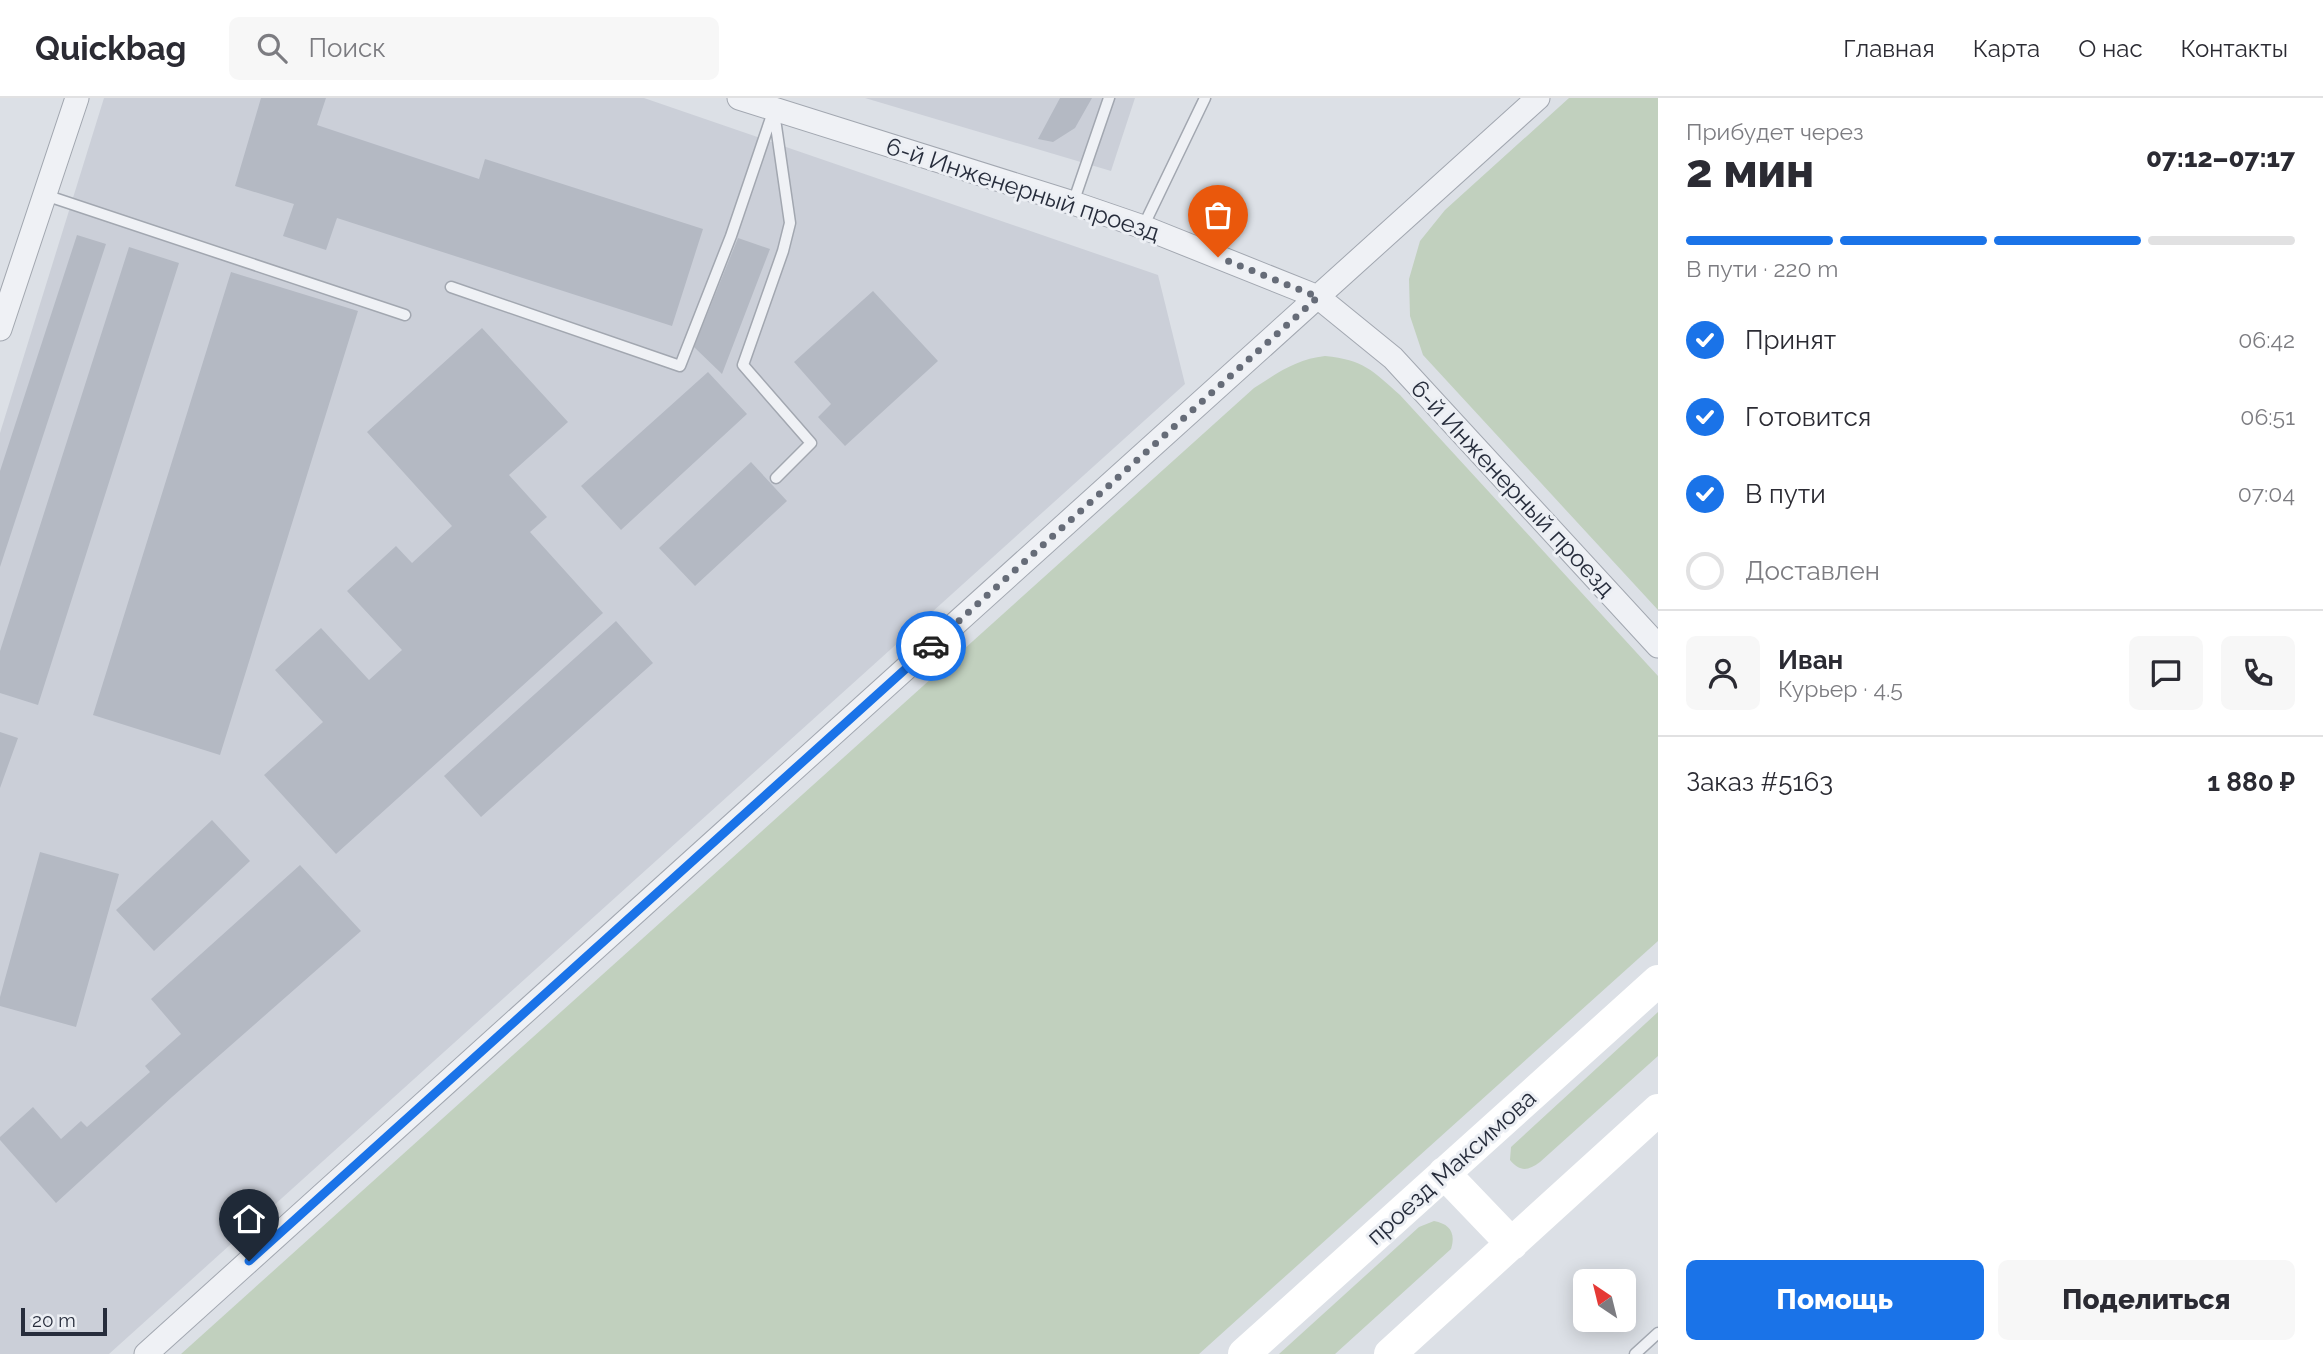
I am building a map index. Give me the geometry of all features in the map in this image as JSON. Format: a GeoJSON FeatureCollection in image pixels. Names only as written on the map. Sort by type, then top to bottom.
{"type":"FeatureCollection","features":[{"type":"Feature","properties":{"kind":"main road","name":"проезд Максимова"},"geometry":{"type":"LineString","coordinates":[[1244,1354],[1658,981]]}},
{"type":"Feature","properties":{"kind":"main road"},"geometry":{"type":"LineString","coordinates":[[1390,1354],[1658,1110]]}},
{"type":"Feature","properties":{"kind":"main road"},"geometry":{"type":"LineString","coordinates":[[1444,1173],[1512,1244]]}},
{"type":"Feature","properties":{"kind":"street"},"geometry":{"type":"LineString","coordinates":[[0,329],[77,98]]}},
{"type":"Feature","properties":{"kind":"street","name":"6-й Инженерный проезд"},"geometry":{"type":"LineString","coordinates":[[739,98],[1143,227],[1318,297],[1393,358],[1658,646]]}},
{"type":"Feature","properties":{"kind":"street"},"geometry":{"type":"LineString","coordinates":[[146,1354],[1538,98]]}},
{"type":"Feature","properties":{"kind":"lane"},"geometry":{"type":"LineString","coordinates":[[1073,203],[1109,98]]}},
{"type":"Feature","properties":{"kind":"lane"},"geometry":{"type":"LineString","coordinates":[[1143,227],[1205,98]]}},
{"type":"Feature","properties":{"kind":"lane"},"geometry":{"type":"LineString","coordinates":[[450,287],[680,366],[731,236],[774,109]]}},
{"type":"Feature","properties":{"kind":"lane"},"geometry":{"type":"LineString","coordinates":[[774,109],[790,223],[783,251],[743,365],[811,443],[776,478]]}},
{"type":"Feature","properties":{"kind":"lane"},"geometry":{"type":"LineString","coordinates":[[45,195],[405,315]]}},
{"type":"Feature","properties":{"kind":"lane"},"geometry":{"type":"LineString","coordinates":[[1635,1354],[1658,1333]]}},
{"type":"Feature","properties":{"kind":"shaded area"},"geometry":{"type":"Polygon","coordinates":[[[104,98],[644,98],[1158,275],[1185,384],[109,1354],[0,1354],[0,433],[104,98]]]}},
{"type":"Feature","properties":{"kind":"shaded area"},"geometry":{"type":"Polygon","coordinates":[[[865,98],[1135,98],[1111,171],[865,98]]]}},
{"type":"Feature","properties":{"kind":"green space"},"geometry":{"type":"Polygon","coordinates":[[[1569,98],[1658,98],[1658,610],[1423,355],[1410,316],[1409,279],[1420,241],[1445,210],[1569,98]]]}},
{"type":"Feature","properties":{"kind":"green space"},"geometry":{"type":"Polygon","coordinates":[[[1325,356],[1349,360],[1367,368],[1400,395],[1658,676],[1658,941],[1199,1354],[181,1354],[1254,388],[1296,363],[1325,356]]]}},
{"type":"Feature","properties":{"kind":"green space"},"geometry":{"type":"Polygon","coordinates":[[[1658,1012],[1658,1056],[1540,1162],[1524,1169],[1517,1167],[1510,1160],[1511,1147],[1658,1012]]]}},
{"type":"Feature","properties":{"kind":"green space"},"geometry":{"type":"Polygon","coordinates":[[[1434,1221],[1444,1224],[1450,1230],[1453,1238],[1451,1249],[1335,1354],[1279,1354],[1419,1227],[1434,1221]]]}},
{"type":"Feature","properties":{"kind":"building"},"geometry":{"type":"Polygon","coordinates":[[[261,98],[326,98],[317,125],[479,179],[485,159],[703,229],[672,326],[337,218],[326,250],[283,236],[294,204],[235,186],[261,98]]]}},
{"type":"Feature","properties":{"kind":"building"},"geometry":{"type":"Polygon","coordinates":[[[1060,98],[1092,98],[1075,128],[1053,142],[1038,139],[1060,98]]]}},
{"type":"Feature","properties":{"kind":"building"},"geometry":{"type":"Polygon","coordinates":[[[77,235],[106,244],[0,567],[0,471],[77,235]]]}},
{"type":"Feature","properties":{"kind":"building"},"geometry":{"type":"Polygon","coordinates":[[[738,238],[770,249],[722,374],[694,347],[738,238]]]}},
{"type":"Feature","properties":{"kind":"building"},"geometry":{"type":"Polygon","coordinates":[[[129,247],[179,263],[38,705],[0,693],[0,651],[129,247]]]}},
{"type":"Feature","properties":{"kind":"building"},"geometry":{"type":"Polygon","coordinates":[[[231,272],[358,311],[220,755],[93,715],[231,272]]]}},
{"type":"Feature","properties":{"kind":"building"},"geometry":{"type":"Polygon","coordinates":[[[873,291],[938,361],[845,446],[818,417],[831,404],[794,362],[873,291]]]}},
{"type":"Feature","properties":{"kind":"building"},"geometry":{"type":"Polygon","coordinates":[[[482,328],[568,422],[509,475],[547,517],[530,532],[603,613],[336,854],[264,775],[323,722],[275,670],[321,628],[369,680],[402,650],[347,591],[396,546],[412,563],[452,526],[367,432],[482,328]]]}},
{"type":"Feature","properties":{"kind":"building"},"geometry":{"type":"Polygon","coordinates":[[[708,372],[747,414],[621,530],[581,486],[708,372]]]}},
{"type":"Feature","properties":{"kind":"building"},"geometry":{"type":"Polygon","coordinates":[[[751,462],[787,501],[695,586],[659,548],[751,462]]]}},
{"type":"Feature","properties":{"kind":"building"},"geometry":{"type":"Polygon","coordinates":[[[616,621],[653,663],[481,817],[444,776],[616,621]]]}},
{"type":"Feature","properties":{"kind":"building"},"geometry":{"type":"Polygon","coordinates":[[[0,732],[18,738],[0,788],[0,732]]]}},
{"type":"Feature","properties":{"kind":"building"},"geometry":{"type":"Polygon","coordinates":[[[212,820],[250,861],[154,951],[116,910],[212,820]]]}},
{"type":"Feature","properties":{"kind":"building"},"geometry":{"type":"Polygon","coordinates":[[[40,852],[119,874],[76,1027],[0,1006],[0,997],[40,852]]]}},
{"type":"Feature","properties":{"kind":"building"},"geometry":{"type":"Polygon","coordinates":[[[300,865],[361,931],[56,1203],[0,1137],[33,1107],[61,1139],[81,1121],[87,1127],[150,1072],[145,1066],[181,1034],[151,999],[300,865]]]}},
{"type":"Feature","properties":{"kind":"way so far"},"geometry":{"type":"LineString","coordinates":[[931,646],[1318,297],[1218,257]]}},
{"type":"Feature","properties":{"kind":"route"},"geometry":{"type":"LineString","coordinates":[[249,1261],[931,646]]}}]}
